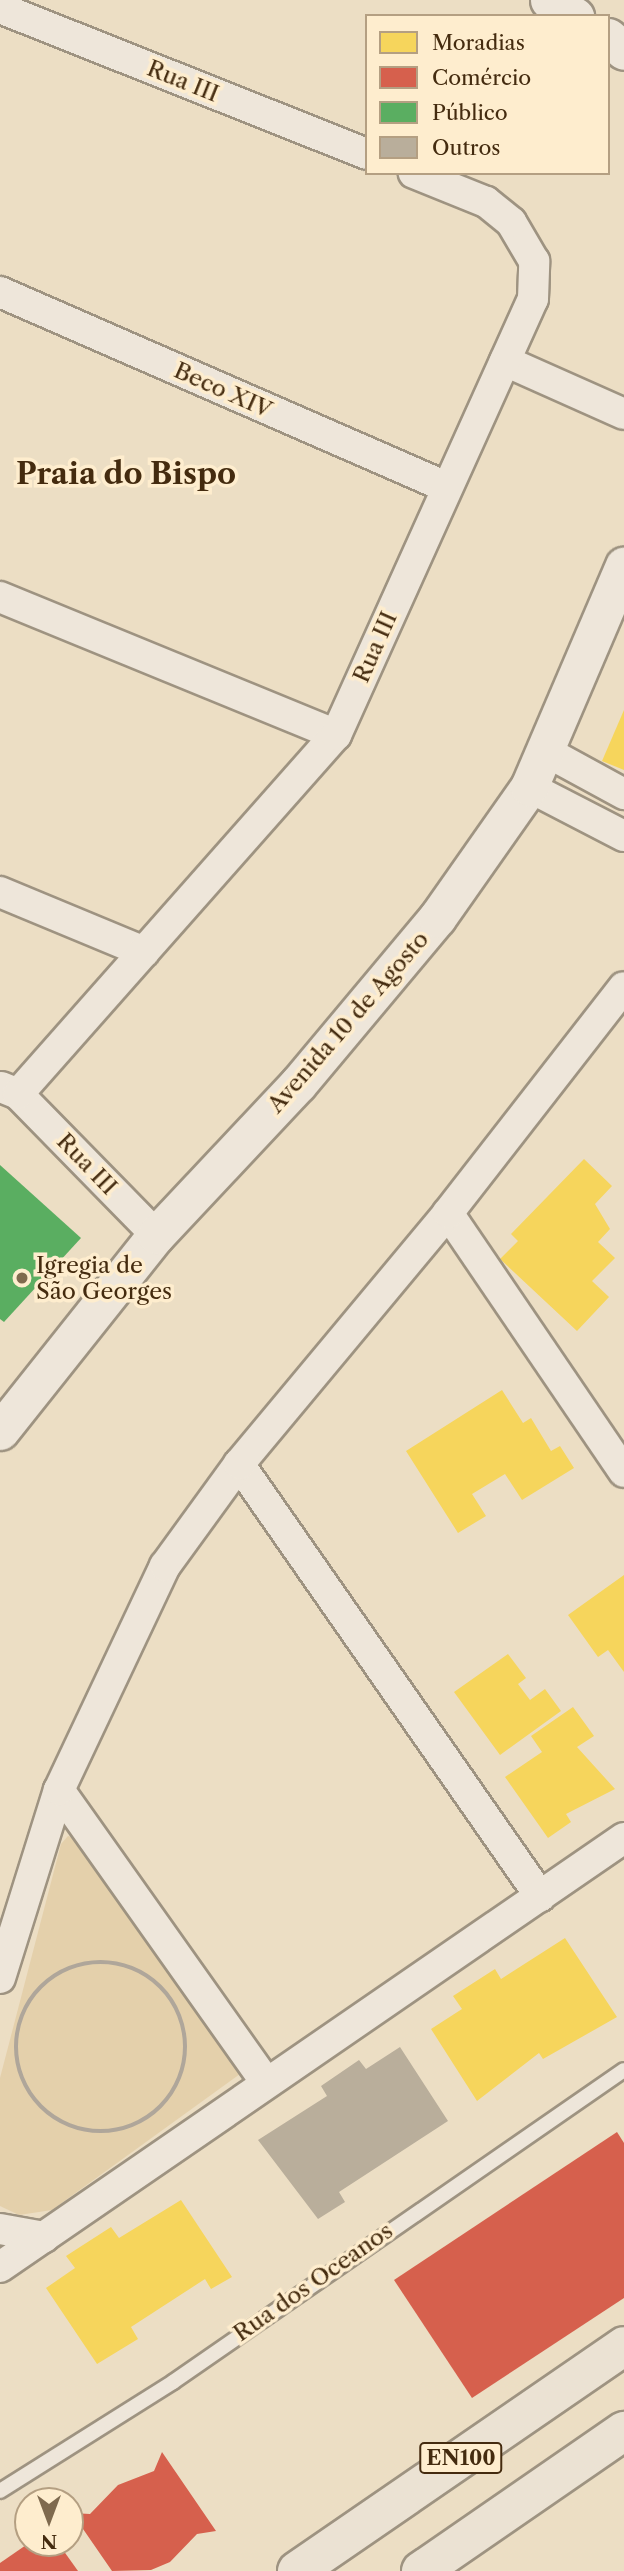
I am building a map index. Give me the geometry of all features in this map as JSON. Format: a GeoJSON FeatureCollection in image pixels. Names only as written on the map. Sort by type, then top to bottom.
{"type":"FeatureCollection","features":[{"type":"Feature","properties":{"kind":"main road","name":"EN100"},"geometry":{"type":"LineString","coordinates":[[298,2571],[624,2346]]}},
{"type":"Feature","properties":{"kind":"main road","name":"EN100"},"geometry":{"type":"LineString","coordinates":[[421,2571],[624,2431]]}},
{"type":"Feature","properties":{"kind":"street"},"geometry":{"type":"LineString","coordinates":[[549,0],[572,14]]}},
{"type":"Feature","properties":{"kind":"street","name":"Rua III"},"geometry":{"type":"LineString","coordinates":[[0,8],[365,153]]}},
{"type":"Feature","properties":{"kind":"street"},"geometry":{"type":"LineString","coordinates":[[610,39],[624,51]]}},
{"type":"Feature","properties":{"kind":"street","name":"Rua III"},"geometry":{"type":"LineString","coordinates":[[156,1235],[9,1090],[144,952],[336,734],[533,299],[536,277],[528,242],[486,202],[419,175]]}},
{"type":"Feature","properties":{"kind":"street","name":"Beco XIV"},"geometry":{"type":"LineString","coordinates":[[0,292],[446,487]]}},
{"type":"Feature","properties":{"kind":"street"},"geometry":{"type":"LineString","coordinates":[[505,361],[624,414]]}},
{"type":"Feature","properties":{"kind":"street","name":"Avenida 10 de Agosto"},"geometry":{"type":"LineString","coordinates":[[0,1431],[156,1235],[298,1084],[437,918],[529,787],[547,752],[624,565]]}},
{"type":"Feature","properties":{"kind":"street"},"geometry":{"type":"LineString","coordinates":[[0,597],[336,734]]}},
{"type":"Feature","properties":{"kind":"street"},"geometry":{"type":"LineString","coordinates":[[547,752],[624,794]]}},
{"type":"Feature","properties":{"kind":"street"},"geometry":{"type":"LineString","coordinates":[[529,787],[624,836]]}},
{"type":"Feature","properties":{"kind":"street"},"geometry":{"type":"LineString","coordinates":[[0,892],[144,952]]}},
{"type":"Feature","properties":{"kind":"street"},"geometry":{"type":"LineString","coordinates":[[0,1978],[60,1790],[165,1566],[239,1464],[448,1213],[624,987]]}},
{"type":"Feature","properties":{"kind":"street"},"geometry":{"type":"LineString","coordinates":[[448,1213],[624,1472]]}},
{"type":"Feature","properties":{"kind":"street"},"geometry":{"type":"LineString","coordinates":[[239,1464],[540,1896]]}},
{"type":"Feature","properties":{"kind":"street"},"geometry":{"type":"LineString","coordinates":[[60,1790],[264,2080]]}},
{"type":"Feature","properties":{"kind":"street"},"geometry":{"type":"LineString","coordinates":[[0,2267],[264,2080],[624,1838]]}},
{"type":"Feature","properties":{"kind":"street"},"geometry":{"type":"LineString","coordinates":[[0,2229],[44,2237]]}},
{"type":"Feature","properties":{"kind":"lane","name":"Rua dos Oceanos"},"geometry":{"type":"LineString","coordinates":[[0,2491],[173,2382],[624,2070]]}},
{"type":"Feature","properties":{"kind":"path"},"geometry":{"type":"LineString","coordinates":[[93,1962],[141,1972],[171,1997],[184,2024],[187,2054],[179,2083],[162,2106],[129,2127],[80,2129],[52,2117],[31,2096],[18,2070],[15,2040],[23,2011],[40,1987],[64,1970],[93,1962]]}},
{"type":"Feature","properties":{"kind":"shaded area"},"geometry":{"type":"Polygon","coordinates":[[[68,1836],[82,1840],[240,2074],[52,2210],[19,2215],[0,2206],[0,2078],[61,1844],[68,1836]]]}},
{"type":"Feature","properties":{"kind":"building: Moradias"},"geometry":{"type":"Polygon","coordinates":[[[624,710],[624,770],[602,761],[624,710]]]}},
{"type":"Feature","properties":{"kind":"building: Moradias"},"geometry":{"type":"Polygon","coordinates":[[[584,1159],[612,1186],[595,1204],[610,1229],[598,1242],[615,1258],[592,1281],[609,1297],[577,1331],[500,1259],[518,1241],[511,1234],[584,1159]]]}},
{"type":"Feature","properties":{"kind":"building: Moradias"},"geometry":{"type":"Polygon","coordinates":[[[502,1390],[523,1423],[531,1418],[551,1451],[560,1446],[574,1468],[522,1500],[505,1474],[472,1494],[486,1516],[458,1533],[406,1451],[502,1390]]]}},
{"type":"Feature","properties":{"kind":"building: Moradias"},"geometry":{"type":"Polygon","coordinates":[[[624,1575],[624,1672],[608,1650],[598,1657],[568,1615],[624,1575]]]}},
{"type":"Feature","properties":{"kind":"building: Moradias"},"geometry":{"type":"Polygon","coordinates":[[[508,1654],[526,1678],[518,1684],[530,1700],[545,1689],[561,1711],[500,1755],[454,1692],[508,1654]]]}},
{"type":"Feature","properties":{"kind":"building: Moradias"},"geometry":{"type":"Polygon","coordinates":[[[573,1707],[594,1736],[577,1747],[615,1789],[566,1814],[571,1822],[548,1838],[505,1777],[542,1752],[531,1736],[573,1707]]]}},
{"type":"Feature","properties":{"kind":"building: Moradias"},"geometry":{"type":"Polygon","coordinates":[[[565,1938],[617,2017],[543,2059],[539,2053],[477,2101],[431,2029],[462,2009],[453,1996],[495,1969],[501,1979],[565,1938]]]}},
{"type":"Feature","properties":{"kind":"building: Moradias"},"geometry":{"type":"Polygon","coordinates":[[[181,2200],[232,2277],[211,2289],[205,2279],[131,2327],[138,2339],[97,2364],[46,2288],[75,2268],[66,2256],[111,2227],[119,2238],[181,2200]]]}},
{"type":"Feature","properties":{"kind":"building: Comércio"},"geometry":{"type":"Polygon","coordinates":[[[617,2132],[624,2143],[624,2298],[472,2398],[394,2280],[617,2132]]]}},
{"type":"Feature","properties":{"kind":"building: Comércio"},"geometry":{"type":"Polygon","coordinates":[[[162,2452],[216,2531],[197,2534],[170,2562],[151,2570],[112,2571],[84,2530],[84,2514],[90,2514],[118,2485],[154,2471],[162,2452]]]}},
{"type":"Feature","properties":{"kind":"building: Comércio"},"geometry":{"type":"Polygon","coordinates":[[[14,2553],[14,2557],[68,2557],[78,2571],[0,2571],[0,2563],[14,2553]]]}},
{"type":"Feature","properties":{"kind":"building: Público","name":"Igregia de São Georges"},"geometry":{"type":"Polygon","coordinates":[[[0,1165],[81,1238],[4,1322],[0,1319],[0,1165]]]}},
{"type":"Feature","properties":{"kind":"building: Outros"},"geometry":{"type":"Polygon","coordinates":[[[400,2047],[448,2121],[339,2192],[345,2202],[318,2219],[258,2140],[327,2096],[321,2086],[359,2060],[366,2069],[400,2047]]]}},
{"type":"Feature","properties":{"kind":"place","name":"Igregia de São Georges"},"geometry":{"type":"Point","coordinates":[22,1278]}},
{"type":"Feature","properties":{"kind":"district","name":"Praia do Bispo"},"geometry":{"type":"Point","coordinates":[126,474]}}]}
